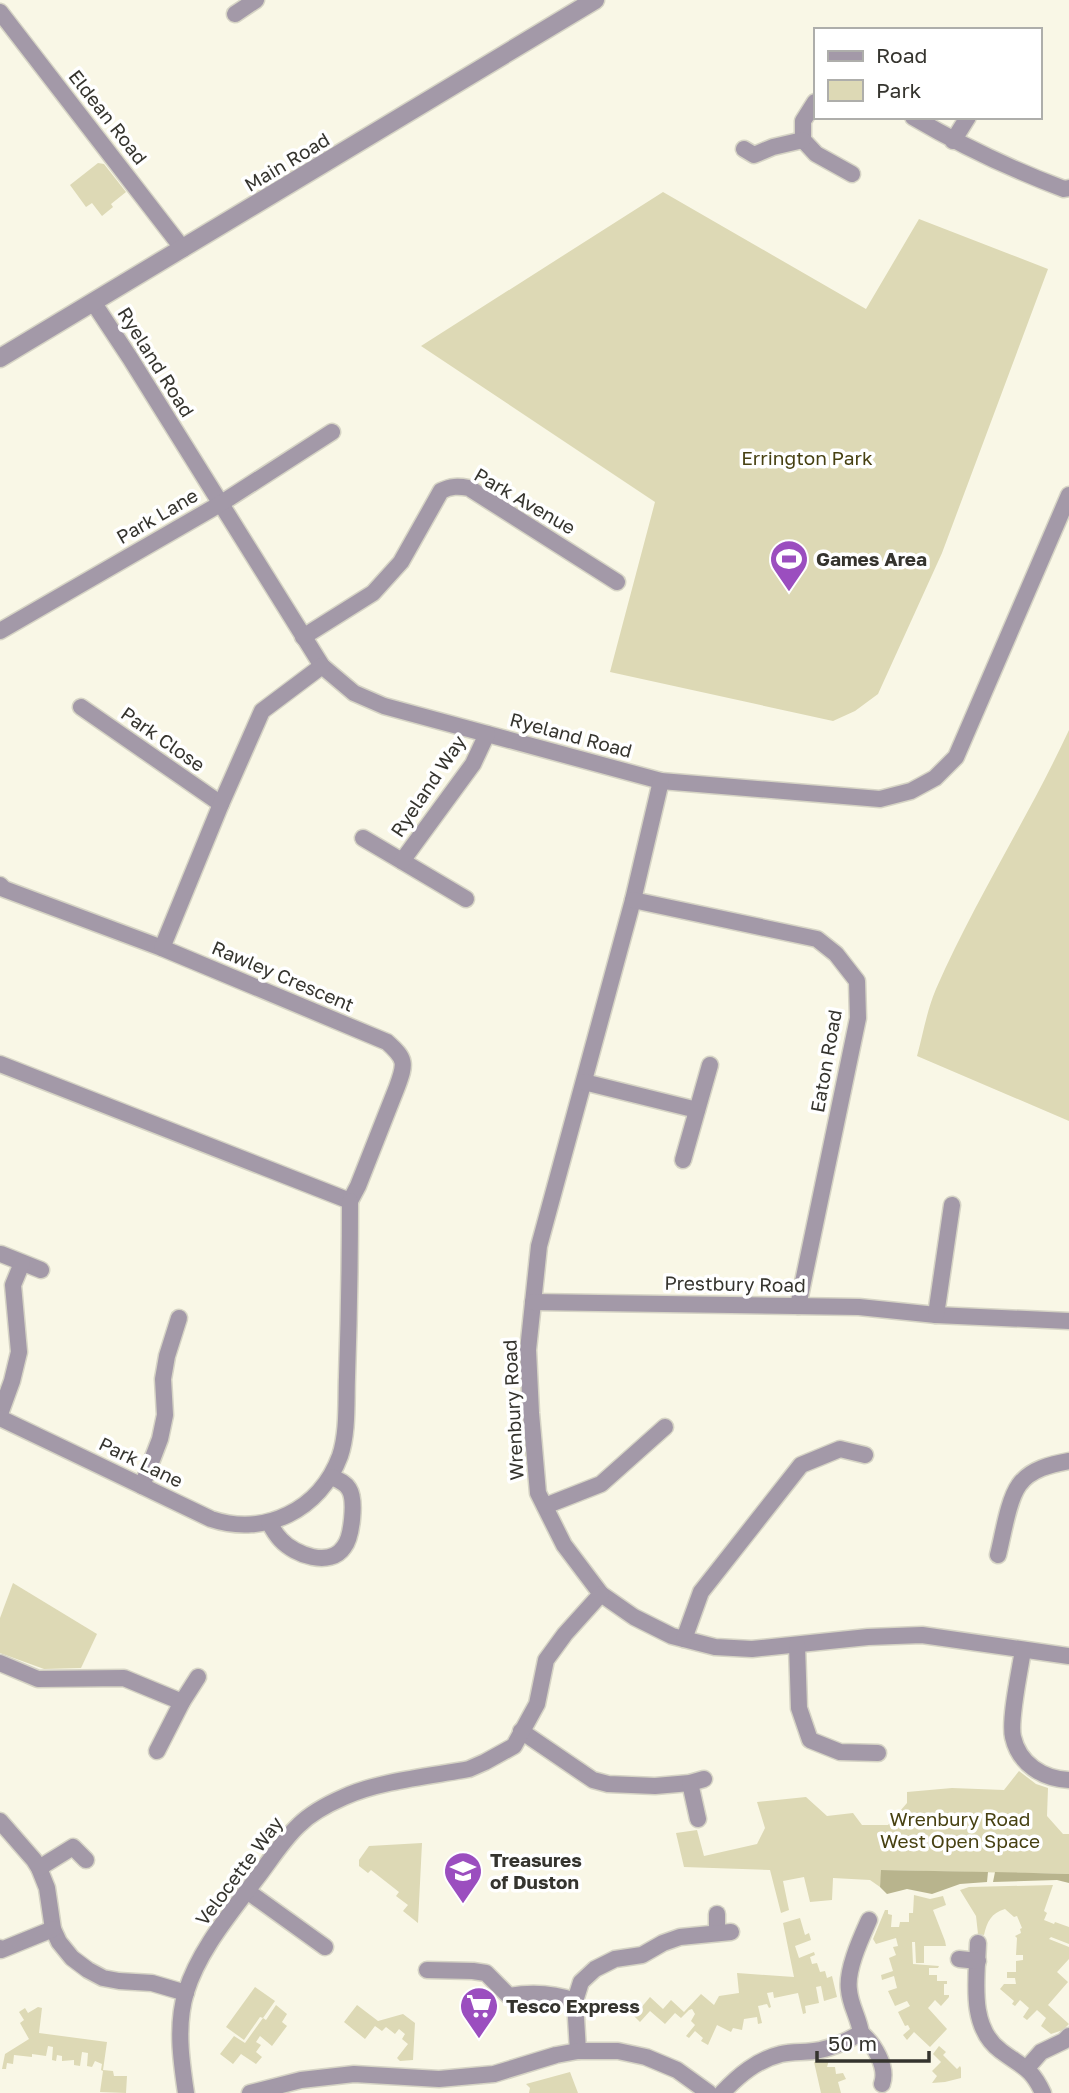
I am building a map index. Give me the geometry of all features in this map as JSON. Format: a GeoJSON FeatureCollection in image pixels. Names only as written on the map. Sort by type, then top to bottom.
{"type":"FeatureCollection","features":[{"type":"Feature","properties":{"kind":"street"},"geometry":{"type":"LineString","coordinates":[[235,14],[256,0]]}},
{"type":"Feature","properties":{"kind":"street","name":"Main Road"},"geometry":{"type":"LineString","coordinates":[[0,358],[595,0]]}},
{"type":"Feature","properties":{"kind":"street","name":"Eldean Road"},"geometry":{"type":"LineString","coordinates":[[0,12],[183,248]]}},
{"type":"Feature","properties":{"kind":"street"},"geometry":{"type":"LineString","coordinates":[[814,104],[803,121],[803,140],[816,155],[852,174]]}},
{"type":"Feature","properties":{"kind":"street"},"geometry":{"type":"LineString","coordinates":[[916,119],[953,141],[1012,169],[1064,189],[1069,188]]}},
{"type":"Feature","properties":{"kind":"street"},"geometry":{"type":"LineString","coordinates":[[953,141],[967,119]]}},
{"type":"Feature","properties":{"kind":"street"},"geometry":{"type":"LineString","coordinates":[[744,149],[754,155],[803,140]]}},
{"type":"Feature","properties":{"kind":"street","name":"Ryeland Road"},"geometry":{"type":"LineString","coordinates":[[93,303],[322,666],[354,693],[384,706],[661,781],[880,799],[911,791],[935,778],[956,757],[1069,495]]}},
{"type":"Feature","properties":{"kind":"street","name":"Park Lane"},"geometry":{"type":"LineString","coordinates":[[0,631],[220,504],[332,432]]}},
{"type":"Feature","properties":{"kind":"street","name":"Park Avenue"},"geometry":{"type":"LineString","coordinates":[[303,637],[373,593],[401,562],[441,491],[449,487],[469,488],[617,582]]}},
{"type":"Feature","properties":{"kind":"street"},"geometry":{"type":"LineString","coordinates":[[162,948],[220,804],[262,711],[322,666]]}},
{"type":"Feature","properties":{"kind":"street","name":"Park Close"},"geometry":{"type":"LineString","coordinates":[[81,707],[220,804]]}},
{"type":"Feature","properties":{"kind":"street","name":"Ryeland Way"},"geometry":{"type":"LineString","coordinates":[[402,861],[472,764],[487,734]]}},
{"type":"Feature","properties":{"kind":"street","name":"Wrenbury Road"},"geometry":{"type":"LineString","coordinates":[[661,781],[633,900],[540,1246],[528,1350],[538,1493],[565,1545],[601,1594],[634,1617],[672,1636],[715,1647],[752,1649],[869,1637],[922,1635],[1069,1656]]}},
{"type":"Feature","properties":{"kind":"street","name":"Ryeland Way"},"geometry":{"type":"LineString","coordinates":[[363,838],[466,899]]}},
{"type":"Feature","properties":{"kind":"street","name":"Rawley Crescent"},"geometry":{"type":"LineString","coordinates":[[0,886],[162,948],[387,1042],[400,1055],[403,1062],[400,1080],[350,1201],[350,1307]]}},
{"type":"Feature","properties":{"kind":"street","name":"Eaton Road"},"geometry":{"type":"LineString","coordinates":[[633,900],[817,939],[836,954],[857,981],[858,1018],[798,1306]]}},
{"type":"Feature","properties":{"kind":"street"},"geometry":{"type":"LineString","coordinates":[[0,1064],[350,1201]]}},
{"type":"Feature","properties":{"kind":"street"},"geometry":{"type":"LineString","coordinates":[[683,1160],[710,1065]]}},
{"type":"Feature","properties":{"kind":"street"},"geometry":{"type":"LineString","coordinates":[[584,1082],[698,1110]]}},
{"type":"Feature","properties":{"kind":"street"},"geometry":{"type":"LineString","coordinates":[[936,1315],[952,1205]]}},
{"type":"Feature","properties":{"kind":"street"},"geometry":{"type":"LineString","coordinates":[[1,1254],[41,1270]]}},
{"type":"Feature","properties":{"kind":"street"},"geometry":{"type":"LineString","coordinates":[[0,1416],[19,1352],[13,1284],[22,1263]]}},
{"type":"Feature","properties":{"kind":"street","name":"Prestbury Road"},"geometry":{"type":"LineString","coordinates":[[533,1302],[859,1307],[936,1315],[1069,1321]]}},
{"type":"Feature","properties":{"kind":"street","name":"Park Lane"},"geometry":{"type":"LineString","coordinates":[[0,1416],[211,1519],[229,1525],[269,1522],[295,1512],[312,1500],[331,1477],[341,1453],[345,1424],[350,1307]]}},
{"type":"Feature","properties":{"kind":"street"},"geometry":{"type":"LineString","coordinates":[[142,1486],[160,1439],[165,1415],[163,1379],[179,1318]]}},
{"type":"Feature","properties":{"kind":"street"},"geometry":{"type":"LineString","coordinates":[[545,1507],[601,1484],[665,1427]]}},
{"type":"Feature","properties":{"kind":"street"},"geometry":{"type":"LineString","coordinates":[[684,1639],[701,1592],[801,1465],[841,1449],[865,1455]]}},
{"type":"Feature","properties":{"kind":"street"},"geometry":{"type":"LineString","coordinates":[[998,1555],[1019,1485],[1032,1472],[1051,1464],[1069,1461]]}},
{"type":"Feature","properties":{"kind":"street"},"geometry":{"type":"LineString","coordinates":[[269,1522],[282,1542],[307,1556],[332,1556],[343,1549],[349,1539],[352,1494],[341,1481],[331,1477]]}},
{"type":"Feature","properties":{"kind":"street","name":"Velocette Way"},"geometry":{"type":"LineString","coordinates":[[186,2093],[180,2046],[182,2009],[186,1993],[202,1955],[287,1838],[300,1823],[345,1796],[364,1789],[469,1769],[514,1745],[537,1704],[546,1660],[601,1594]]}},
{"type":"Feature","properties":{"kind":"street"},"geometry":{"type":"LineString","coordinates":[[797,1645],[799,1708],[810,1740],[840,1752],[878,1753]]}},
{"type":"Feature","properties":{"kind":"street"},"geometry":{"type":"LineString","coordinates":[[1023,1650],[1012,1736],[1018,1750],[1032,1769],[1050,1778],[1069,1780]]}},
{"type":"Feature","properties":{"kind":"street"},"geometry":{"type":"LineString","coordinates":[[0,1662],[37,1679],[124,1678],[182,1702]]}},
{"type":"Feature","properties":{"kind":"street"},"geometry":{"type":"LineString","coordinates":[[157,1751],[198,1677]]}},
{"type":"Feature","properties":{"kind":"street"},"geometry":{"type":"LineString","coordinates":[[521,1731],[593,1780],[655,1786],[697,1781],[698,1819]]}},
{"type":"Feature","properties":{"kind":"street"},"geometry":{"type":"LineString","coordinates":[[0,1821],[39,1868],[47,1888],[53,1929],[72,1958],[103,1978],[152,1983],[186,1993]]}},
{"type":"Feature","properties":{"kind":"street"},"geometry":{"type":"LineString","coordinates":[[39,1868],[73,1847],[86,1860]]}},
{"type":"Feature","properties":{"kind":"street"},"geometry":{"type":"LineString","coordinates":[[247,1891],[325,1947]]}},
{"type":"Feature","properties":{"kind":"street"},"geometry":{"type":"LineString","coordinates":[[578,2051],[575,2001],[581,1982],[609,1961],[642,1955],[680,1937],[724,1932],[717,1914]]}},
{"type":"Feature","properties":{"kind":"street"},"geometry":{"type":"LineString","coordinates":[[869,1920],[849,1976],[849,1990],[859,2018],[861,2033],[874,2049],[884,2070],[882,2084]]}},
{"type":"Feature","properties":{"kind":"street"},"geometry":{"type":"LineString","coordinates":[[0,1948],[2,1950],[53,1929]]}},
{"type":"Feature","properties":{"kind":"street"},"geometry":{"type":"LineString","coordinates":[[978,1943],[977,2009],[984,2033],[1000,2051],[1027,2068],[1043,2093]]}},
{"type":"Feature","properties":{"kind":"street"},"geometry":{"type":"LineString","coordinates":[[959,1959],[978,1961]]}},
{"type":"Feature","properties":{"kind":"street"},"geometry":{"type":"LineString","coordinates":[[427,1970],[486,1973],[507,2002],[538,1993],[575,2001]]}},
{"type":"Feature","properties":{"kind":"street"},"geometry":{"type":"LineString","coordinates":[[722,2093],[759,2062],[781,2054],[836,2046],[861,2033]]}},
{"type":"Feature","properties":{"kind":"street"},"geometry":{"type":"LineString","coordinates":[[1027,2068],[1041,2052],[1069,2036]]}},
{"type":"Feature","properties":{"kind":"street"},"geometry":{"type":"LineString","coordinates":[[250,2093],[303,2086],[354,2074],[439,2079],[480,2076],[578,2051],[618,2051],[646,2057],[677,2070],[709,2093]]}},
{"type":"Feature","properties":{"kind":"street"},"geometry":{"type":"LineString","coordinates":[[480,2076],[482,2093]]}},
{"type":"Feature","properties":{"kind":"green space"},"geometry":{"type":"Polygon","coordinates":[[[98,163],[104,164],[126,192],[111,204],[113,207],[102,216],[92,203],[86,207],[70,185],[98,163]]]}},
{"type":"Feature","properties":{"kind":"green space","name":"Errington Park"},"geometry":{"type":"Polygon","coordinates":[[[663,192],[866,309],[919,219],[1048,269],[942,553],[878,694],[855,711],[833,721],[610,672],[655,502],[421,346],[663,192]]]}},
{"type":"Feature","properties":{"kind":"green space"},"geometry":{"type":"Polygon","coordinates":[[[1069,730],[1069,1121],[917,1056],[933,997],[951,956],[1069,730]]]}},
{"type":"Feature","properties":{"kind":"green space"},"geometry":{"type":"Polygon","coordinates":[[[13,1583],[97,1634],[81,1668],[44,1669],[0,1653],[0,1618],[13,1583]]]}},
{"type":"Feature","properties":{"kind":"green space","name":"Wrenbury Road West Open Space"},"geometry":{"type":"Polygon","coordinates":[[[1019,1771],[1036,1784],[1048,1788],[1047,1816],[1063,1834],[1069,1834],[1069,1874],[882,1870],[880,1887],[870,1880],[833,1878],[832,1900],[810,1902],[804,1877],[783,1881],[789,1910],[781,1913],[770,1870],[684,1867],[676,1833],[697,1830],[704,1856],[757,1844],[765,1828],[757,1802],[806,1797],[827,1816],[853,1813],[862,1825],[888,1825],[907,1803],[907,1792],[952,1788],[1004,1790],[1019,1771]]]}},
{"type":"Feature","properties":{"kind":"green space"},"geometry":{"type":"Polygon","coordinates":[[[422,1843],[418,1923],[403,1911],[408,1905],[396,1896],[399,1892],[371,1870],[368,1873],[359,1866],[359,1860],[369,1846],[422,1843]]]}},
{"type":"Feature","properties":{"kind":"green space"},"geometry":{"type":"Polygon","coordinates":[[[1053,1885],[1044,1911],[1047,1913],[1044,1920],[1069,1927],[1069,1944],[1051,1937],[1049,1939],[1069,1947],[1069,1959],[1057,1972],[1068,1982],[1048,2005],[1069,2024],[1063,2030],[1051,2034],[1041,2026],[1046,2018],[1037,2010],[1027,2020],[1023,2017],[1029,2008],[1020,2000],[1015,2006],[1012,2004],[1014,2001],[1000,1989],[1004,1984],[1016,1984],[1015,1978],[1007,1978],[1007,1972],[1016,1972],[1016,1961],[1023,1960],[1023,1955],[1016,1955],[1015,1936],[1021,1933],[1022,1928],[1017,1916],[1014,1917],[1005,1909],[1000,1911],[990,1919],[984,1935],[978,1934],[976,1916],[960,1890],[969,1887],[1053,1885]]]}},
{"type":"Feature","properties":{"kind":"green space"},"geometry":{"type":"Polygon","coordinates":[[[914,1895],[930,1899],[943,1896],[946,1905],[933,1910],[946,1946],[924,1946],[924,1963],[916,1963],[915,1942],[912,1942],[913,1964],[939,1966],[929,1968],[929,1975],[937,1975],[937,1981],[947,1981],[947,1984],[944,1984],[944,1995],[949,1997],[941,2006],[935,2000],[928,2008],[947,2029],[930,2047],[914,2032],[907,2040],[903,2035],[910,2029],[908,2025],[905,2026],[898,2012],[910,2006],[907,2001],[895,2006],[888,1991],[897,1988],[894,1976],[882,1980],[881,1975],[893,1971],[889,1958],[896,1955],[893,1947],[898,1946],[896,1938],[876,1944],[873,1939],[885,1910],[892,1915],[891,1927],[899,1927],[900,1922],[909,1922],[909,1913],[913,1913],[914,1895]]]}},
{"type":"Feature","properties":{"kind":"green space"},"geometry":{"type":"Polygon","coordinates":[[[800,1918],[805,1935],[809,1933],[811,1940],[795,1946],[799,1958],[814,1952],[815,1955],[810,1957],[812,1964],[817,1963],[820,1972],[825,1971],[827,1978],[832,1976],[837,1997],[824,2001],[821,1986],[816,1987],[819,2003],[805,2006],[806,2013],[803,2014],[798,1993],[774,1998],[773,1992],[767,1993],[771,2007],[767,2004],[758,2006],[762,2023],[758,2024],[757,2017],[744,2019],[742,2030],[733,2028],[731,2032],[717,2025],[708,2045],[701,2041],[703,2038],[695,2031],[689,2038],[686,2036],[695,2025],[691,2021],[695,2014],[692,2009],[681,2018],[675,2013],[665,2024],[650,2011],[640,2022],[634,2016],[650,1997],[663,2009],[671,2000],[684,2012],[701,1994],[714,2005],[719,1996],[739,1993],[737,1973],[794,1977],[783,1923],[800,1918]]]}},
{"type":"Feature","properties":{"kind":"green space"},"geometry":{"type":"Polygon","coordinates":[[[255,1987],[275,2001],[244,2040],[226,2027],[255,1987]]]}},
{"type":"Feature","properties":{"kind":"green space"},"geometry":{"type":"Polygon","coordinates":[[[276,2005],[287,2014],[282,2022],[287,2026],[272,2046],[260,2036],[256,2042],[261,2045],[256,2052],[262,2057],[256,2064],[241,2054],[233,2064],[220,2054],[234,2036],[245,2043],[263,2018],[266,2020],[276,2005]]]}},
{"type":"Feature","properties":{"kind":"green space"},"geometry":{"type":"Polygon","coordinates":[[[357,2005],[378,2021],[403,2014],[415,2023],[413,2060],[400,2061],[397,2058],[408,2044],[402,2039],[405,2034],[399,2029],[395,2034],[386,2027],[382,2031],[375,2026],[365,2039],[344,2022],[357,2005]]]}},
{"type":"Feature","properties":{"kind":"green space"},"geometry":{"type":"Polygon","coordinates":[[[38,2007],[42,2008],[39,2033],[107,2042],[103,2070],[113,2071],[114,2076],[127,2076],[126,2093],[100,2092],[102,2064],[95,2061],[92,2067],[87,2066],[88,2053],[82,2052],[80,2066],[74,2065],[74,2060],[62,2061],[62,2056],[57,2055],[56,2061],[52,2060],[53,2047],[48,2046],[46,2056],[14,2055],[13,2064],[7,2063],[6,2069],[2,2069],[5,2054],[29,2039],[20,2023],[24,2020],[19,2012],[25,2008],[28,2013],[38,2007]]]}},
{"type":"Feature","properties":{"kind":"green space"},"geometry":{"type":"Polygon","coordinates":[[[939,2046],[946,2052],[943,2055],[957,2069],[960,2066],[961,2078],[932,2083],[937,2076],[932,2071],[941,2062],[933,2054],[939,2046]]]}},
{"type":"Feature","properties":{"kind":"green space"},"geometry":{"type":"Polygon","coordinates":[[[829,2060],[827,2067],[835,2067],[836,2074],[843,2073],[846,2079],[838,2082],[841,2093],[821,2093],[814,2062],[829,2060]]]}},
{"type":"Feature","properties":{"kind":"green space"},"geometry":{"type":"Polygon","coordinates":[[[570,2072],[578,2093],[529,2093],[530,2088],[526,2084],[570,2072]]]}},
{"type":"Feature","properties":{"kind":"shaded area"},"geometry":{"type":"Polygon","coordinates":[[[881,1870],[988,1872],[987,1882],[960,1884],[932,1894],[907,1889],[887,1894],[880,1887],[881,1870]]]}},
{"type":"Feature","properties":{"kind":"shaded area"},"geometry":{"type":"Polygon","coordinates":[[[995,1872],[1069,1874],[1069,1883],[1057,1880],[993,1882],[995,1872]]]}},
{"type":"Feature","properties":{"kind":"place","name":"Games Area"},"geometry":{"type":"Point","coordinates":[789,593]}},
{"type":"Feature","properties":{"kind":"place","name":"Treasures of Duston"},"geometry":{"type":"Point","coordinates":[463,1905]}},
{"type":"Feature","properties":{"kind":"place","name":"Tesco Express"},"geometry":{"type":"Point","coordinates":[479,2040]}}]}
